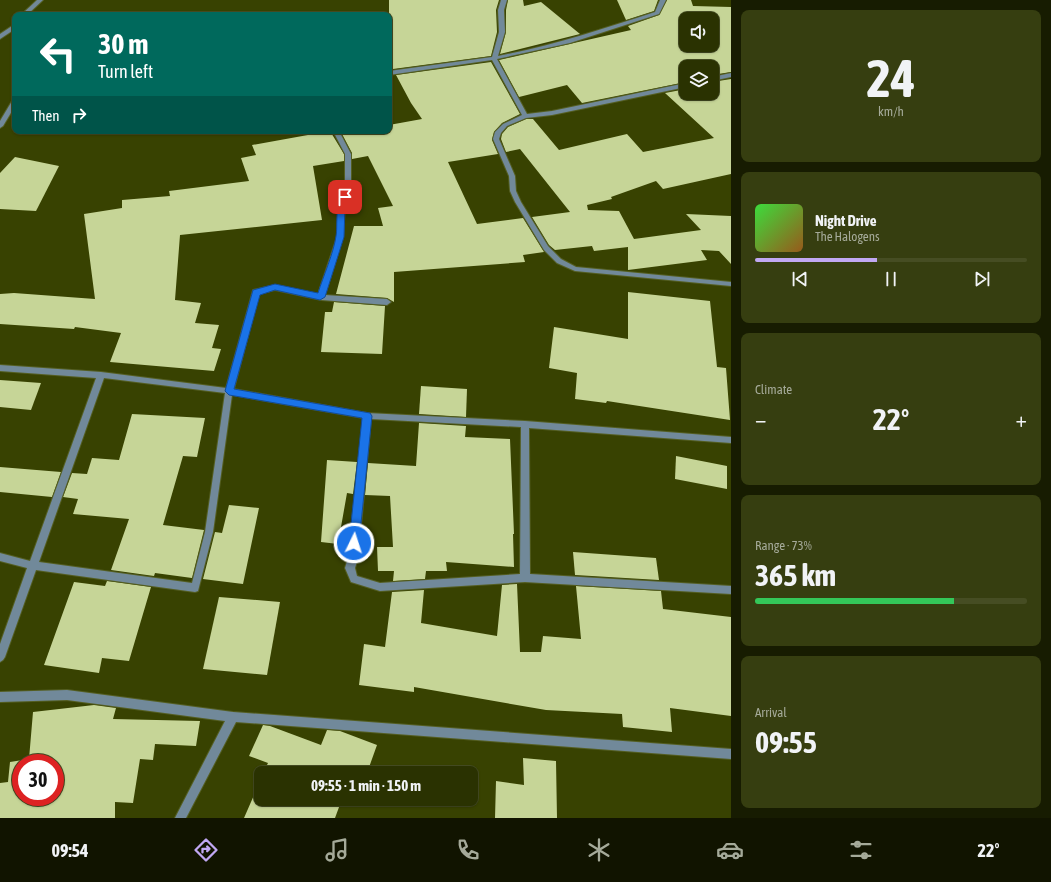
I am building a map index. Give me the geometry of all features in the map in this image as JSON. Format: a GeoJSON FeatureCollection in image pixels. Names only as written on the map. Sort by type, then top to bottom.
{"type":"FeatureCollection","features":[{"type":"Feature","properties":{"kind":"street"},"geometry":{"type":"LineString","coordinates":[[27,12],[40,0]]}},
{"type":"Feature","properties":{"kind":"street"},"geometry":{"type":"LineString","coordinates":[[504,0],[502,10],[502,32],[494,58],[525,116]]}},
{"type":"Feature","properties":{"kind":"street"},"geometry":{"type":"LineString","coordinates":[[392,73],[494,58],[537,49],[578,38],[657,13],[663,0]]}},
{"type":"Feature","properties":{"kind":"street"},"geometry":{"type":"LineString","coordinates":[[0,37],[12,29]]}},
{"type":"Feature","properties":{"kind":"street"},"geometry":{"type":"LineString","coordinates":[[719,78],[731,75]]}},
{"type":"Feature","properties":{"kind":"street"},"geometry":{"type":"LineString","coordinates":[[679,86],[552,113],[525,116],[505,125],[498,132],[496,139],[512,176],[513,191],[518,202],[546,248],[559,262],[575,269],[731,284]]}},
{"type":"Feature","properties":{"kind":"street"},"geometry":{"type":"LineString","coordinates":[[0,126],[12,106]]}},
{"type":"Feature","properties":{"kind":"street"},"geometry":{"type":"LineString","coordinates":[[320,297],[340,237],[342,206],[348,188],[348,154],[338,134]]}},
{"type":"Feature","properties":{"kind":"street"},"geometry":{"type":"LineString","coordinates":[[0,558],[32,565],[195,588],[209,532],[229,391],[256,292],[264,292],[275,287],[320,297],[387,302]]}},
{"type":"Feature","properties":{"kind":"street"},"geometry":{"type":"LineString","coordinates":[[0,368],[100,375],[229,391],[367,416],[525,424],[731,440]]}},
{"type":"Feature","properties":{"kind":"street"},"geometry":{"type":"LineString","coordinates":[[0,657],[100,375]]}},
{"type":"Feature","properties":{"kind":"street"},"geometry":{"type":"LineString","coordinates":[[367,416],[353,558],[350,568],[354,579],[380,587],[524,578],[731,590]]}},
{"type":"Feature","properties":{"kind":"street"},"geometry":{"type":"LineString","coordinates":[[524,578],[525,424]]}},
{"type":"Feature","properties":{"kind":"street"},"geometry":{"type":"LineString","coordinates":[[0,697],[67,694],[233,717],[731,754]]}},
{"type":"Feature","properties":{"kind":"street"},"geometry":{"type":"LineString","coordinates":[[180,818],[233,717]]}},
{"type":"Feature","properties":{"kind":"building"},"geometry":{"type":"Polygon","coordinates":[[[389,0],[499,0],[496,10],[497,32],[491,56],[393,69],[392,12],[389,12],[389,0]]]}},
{"type":"Feature","properties":{"kind":"building"},"geometry":{"type":"Polygon","coordinates":[[[508,0],[523,0],[524,6],[541,2],[580,34],[500,54],[506,32],[506,10],[508,0]]]}},
{"type":"Feature","properties":{"kind":"building"},"geometry":{"type":"Polygon","coordinates":[[[617,0],[658,0],[654,11],[626,20],[617,0]]]}},
{"type":"Feature","properties":{"kind":"building"},"geometry":{"type":"Polygon","coordinates":[[[667,0],[691,0],[693,6],[731,7],[731,72],[719,74],[719,60],[679,60],[679,83],[582,103],[567,85],[519,97],[499,60],[631,30],[628,26],[659,15],[667,0]]]}},
{"type":"Feature","properties":{"kind":"building"},"geometry":{"type":"Polygon","coordinates":[[[491,62],[520,114],[502,123],[494,132],[492,140],[498,154],[448,162],[477,224],[523,218],[544,252],[523,255],[525,262],[394,272],[394,302],[387,298],[336,294],[354,226],[383,226],[378,208],[393,206],[368,156],[352,159],[352,153],[342,134],[392,134],[392,124],[422,119],[411,103],[396,75],[491,62]]]}},
{"type":"Feature","properties":{"kind":"building"},"geometry":{"type":"Polygon","coordinates":[[[731,79],[731,174],[663,189],[656,181],[611,197],[612,199],[587,205],[588,210],[619,211],[634,239],[701,230],[686,214],[731,216],[731,264],[719,251],[701,250],[707,260],[628,270],[628,247],[594,251],[592,246],[555,250],[549,245],[532,217],[570,212],[520,149],[506,152],[501,139],[502,134],[508,127],[526,119],[533,119],[559,150],[627,134],[643,152],[714,138],[665,93],[679,90],[679,100],[719,100],[719,81],[731,79]]]}},
{"type":"Feature","properties":{"kind":"building"},"geometry":{"type":"Polygon","coordinates":[[[313,134],[332,134],[344,154],[344,161],[313,166],[322,220],[180,235],[175,300],[201,303],[195,323],[219,325],[212,348],[221,349],[214,371],[110,362],[121,333],[75,327],[74,329],[0,324],[0,294],[14,293],[95,299],[84,214],[122,208],[122,200],[170,196],[169,191],[249,181],[241,158],[256,155],[252,145],[313,134]]]}},
{"type":"Feature","properties":{"kind":"building"},"geometry":{"type":"Polygon","coordinates":[[[15,157],[59,166],[36,211],[0,209],[0,173],[15,157]]]}},
{"type":"Feature","properties":{"kind":"building"},"geometry":{"type":"Polygon","coordinates":[[[628,292],[710,301],[717,367],[726,368],[730,420],[607,401],[606,403],[575,399],[577,373],[549,368],[554,327],[628,339],[628,292]]]}},
{"type":"Feature","properties":{"kind":"building"},"geometry":{"type":"Polygon","coordinates":[[[334,302],[385,306],[382,354],[321,352],[325,312],[332,312],[334,302]]]}},
{"type":"Feature","properties":{"kind":"building"},"geometry":{"type":"Polygon","coordinates":[[[0,380],[41,383],[31,410],[0,407],[0,380]]]}},
{"type":"Feature","properties":{"kind":"building"},"geometry":{"type":"Polygon","coordinates":[[[421,386],[467,389],[466,417],[419,414],[421,386]]]}},
{"type":"Feature","properties":{"kind":"building"},"geometry":{"type":"Polygon","coordinates":[[[132,414],[205,418],[197,457],[183,456],[163,525],[204,530],[192,578],[155,573],[154,576],[111,570],[129,519],[73,514],[78,499],[63,497],[72,473],[87,474],[92,458],[119,460],[132,414]]]}},
{"type":"Feature","properties":{"kind":"building"},"geometry":{"type":"Polygon","coordinates":[[[419,423],[466,426],[465,437],[510,439],[514,567],[446,562],[447,571],[426,571],[425,579],[393,581],[394,571],[378,571],[377,547],[393,547],[390,496],[365,495],[368,463],[416,466],[419,423]]]}},
{"type":"Feature","properties":{"kind":"building"},"geometry":{"type":"Polygon","coordinates":[[[676,456],[727,466],[727,489],[675,479],[676,456]]]}},
{"type":"Feature","properties":{"kind":"building"},"geometry":{"type":"Polygon","coordinates":[[[327,460],[357,462],[353,494],[347,493],[338,544],[321,542],[327,460]]]}},
{"type":"Feature","properties":{"kind":"building"},"geometry":{"type":"Polygon","coordinates":[[[0,467],[61,472],[52,497],[0,492],[0,467]]]}},
{"type":"Feature","properties":{"kind":"building"},"geometry":{"type":"Polygon","coordinates":[[[229,505],[259,508],[243,584],[203,579],[215,532],[222,533],[229,505]]]}},
{"type":"Feature","properties":{"kind":"building"},"geometry":{"type":"Polygon","coordinates":[[[573,552],[656,558],[659,580],[575,575],[573,552]]]}},
{"type":"Feature","properties":{"kind":"building"},"geometry":{"type":"Polygon","coordinates":[[[107,581],[151,587],[129,661],[102,658],[99,673],[44,665],[74,582],[105,586],[107,581]]]}},
{"type":"Feature","properties":{"kind":"building"},"geometry":{"type":"Polygon","coordinates":[[[517,584],[520,652],[541,652],[543,636],[581,639],[576,586],[661,591],[663,609],[731,617],[731,716],[670,708],[672,732],[623,727],[622,714],[546,710],[414,687],[414,692],[359,685],[364,644],[385,647],[392,592],[424,590],[421,623],[497,636],[502,585],[517,584]]]}},
{"type":"Feature","properties":{"kind":"building"},"geometry":{"type":"Polygon","coordinates":[[[219,597],[280,602],[267,675],[203,669],[219,597]]]}},
{"type":"Feature","properties":{"kind":"building"},"geometry":{"type":"Polygon","coordinates":[[[94,705],[116,708],[113,719],[200,721],[196,746],[155,744],[153,760],[140,759],[133,803],[115,802],[115,818],[0,818],[0,783],[8,782],[10,762],[12,762],[12,806],[64,806],[64,754],[29,754],[33,712],[94,705]]]}},
{"type":"Feature","properties":{"kind":"building"},"geometry":{"type":"Polygon","coordinates":[[[263,725],[270,726],[321,745],[327,730],[340,731],[377,745],[370,766],[266,766],[268,763],[249,756],[263,725]]]}},
{"type":"Feature","properties":{"kind":"building"},"geometry":{"type":"Polygon","coordinates":[[[523,758],[556,761],[557,818],[495,818],[496,781],[524,785],[523,758]]]}},
{"type":"Feature","properties":{"kind":"building"},"geometry":{"type":"Polygon","coordinates":[[[254,795],[254,806],[339,806],[335,818],[244,818],[254,795]]]}},
{"type":"Feature","properties":{"kind":"route"},"geometry":{"type":"LineString","coordinates":[[345,197],[342,206],[340,237],[320,297],[275,287],[264,292],[256,292],[229,391],[367,416],[354,543]]}}]}
